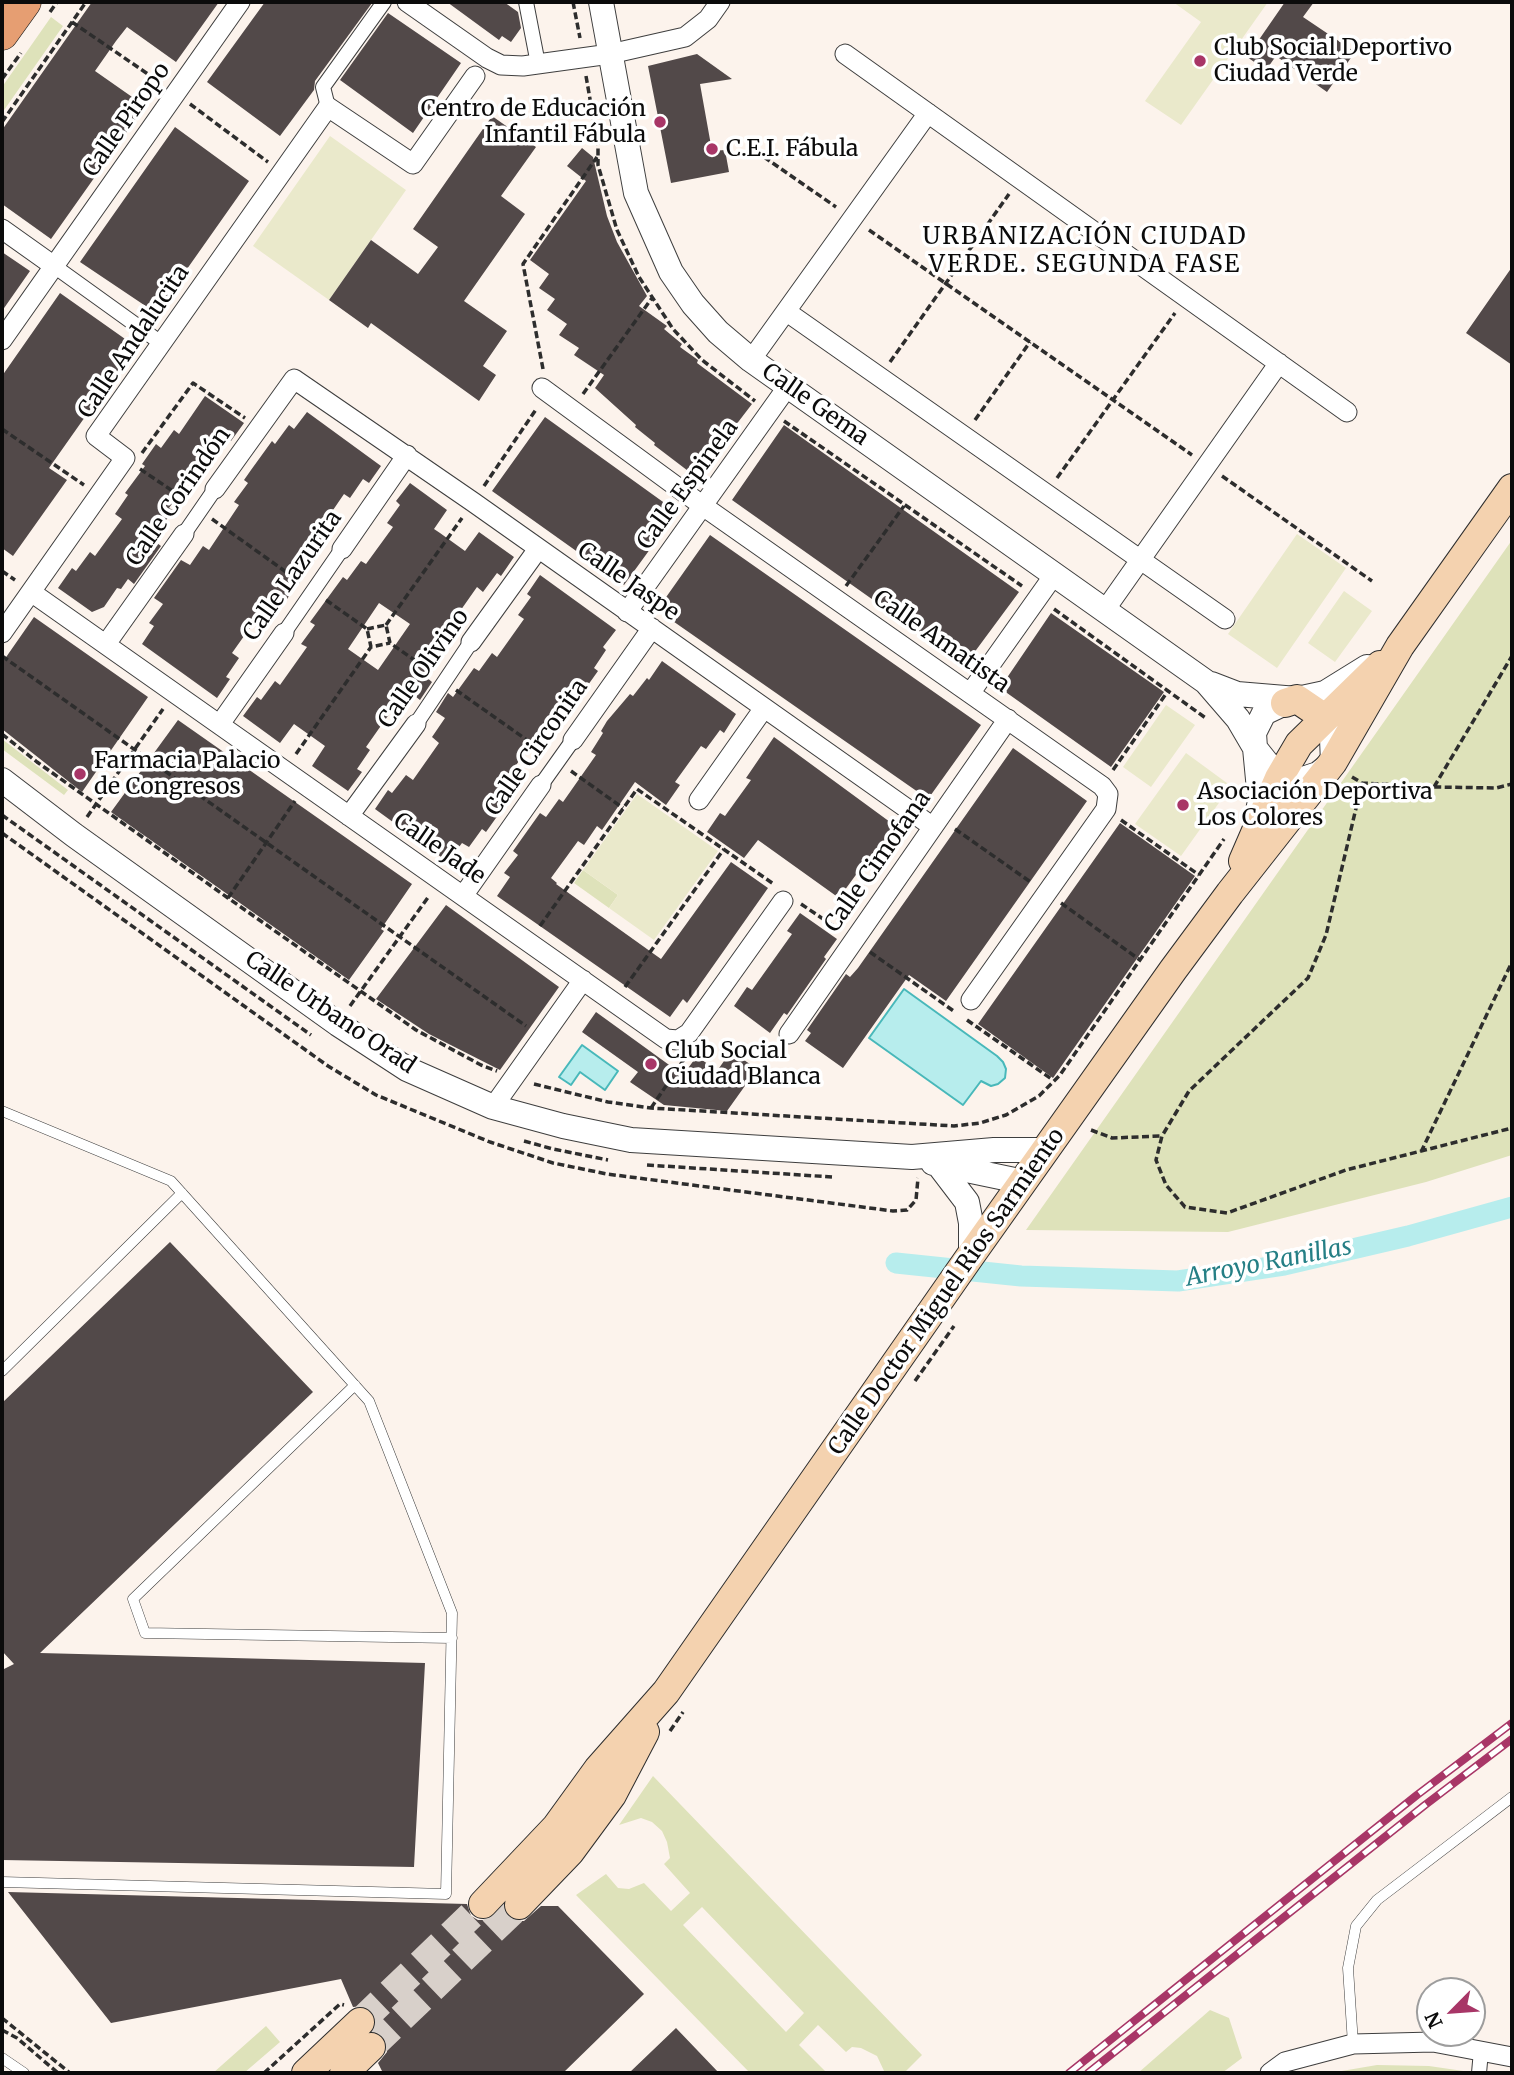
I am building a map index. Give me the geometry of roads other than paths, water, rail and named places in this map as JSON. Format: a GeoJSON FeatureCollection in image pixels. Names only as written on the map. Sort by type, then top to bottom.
{"type":"FeatureCollection","features":[{"type":"Feature","properties":{"kind":"main road"},"geometry":{"type":"LineString","coordinates":[[2,34],[25,2]]}},
{"type":"Feature","properties":{"kind":"main road","name":"Calle Doctor Miguel Rios Sarmiento"},"geometry":{"type":"LineString","coordinates":[[483,1904],[556,1827],[598,1769],[666,1692],[971,1255],[1230,893],[1341,768],[1400,646],[1512,488]]}},
{"type":"Feature","properties":{"kind":"main road","name":"Calle Doctor Miguel Rios Sarmiento"},"geometry":{"type":"LineString","coordinates":[[1230,893],[1279,778],[1299,744],[1400,646]]}},
{"type":"Feature","properties":{"kind":"main road"},"geometry":{"type":"LineString","coordinates":[[1291,701],[1325,718]]}},
{"type":"Feature","properties":{"kind":"main road","name":"Calle Doctor Miguel Rios Sarmiento"},"geometry":{"type":"LineString","coordinates":[[519,1905],[570,1852],[612,1795],[666,1692]]}},
{"type":"Feature","properties":{"kind":"main road"},"geometry":{"type":"LineString","coordinates":[[306,2073],[357,2015]]}},
{"type":"Feature","properties":{"kind":"main road"},"geometry":{"type":"LineString","coordinates":[[344,2073],[371,2047]]}},
{"type":"Feature","properties":{"kind":"street","name":"Calle Piropo"},"geometry":{"type":"LineString","coordinates":[[2,340],[240,2]]}},
{"type":"Feature","properties":{"kind":"street","name":"Calle Andalucita"},"geometry":{"type":"LineString","coordinates":[[31,592],[98,495],[129,461],[96,436],[328,107],[323,87],[384,2]]}},
{"type":"Feature","properties":{"kind":"street"},"geometry":{"type":"LineString","coordinates":[[407,2],[487,58],[501,65],[523,66],[610,54],[685,37],[708,19],[720,2]]}},
{"type":"Feature","properties":{"kind":"street"},"geometry":{"type":"LineString","coordinates":[[526,2],[538,64]]}},
{"type":"Feature","properties":{"kind":"street","name":"Calle Gema"},"geometry":{"type":"LineString","coordinates":[[601,2],[636,193],[671,272],[694,304],[718,332],[751,360],[1206,682],[1238,719],[1255,748],[1260,800],[1255,832]]}},
{"type":"Feature","properties":{"kind":"street"},"geometry":{"type":"LineString","coordinates":[[845,54],[1348,412]]}},
{"type":"Feature","properties":{"kind":"street"},"geometry":{"type":"LineString","coordinates":[[328,107],[414,164],[487,58]]}},
{"type":"Feature","properties":{"kind":"street"},"geometry":{"type":"LineString","coordinates":[[751,360],[928,113]]}},
{"type":"Feature","properties":{"kind":"street"},"geometry":{"type":"LineString","coordinates":[[2,229],[161,343]]}},
{"type":"Feature","properties":{"kind":"street"},"geometry":{"type":"LineString","coordinates":[[787,312],[1225,618]]}},
{"type":"Feature","properties":{"kind":"street"},"geometry":{"type":"LineString","coordinates":[[1105,610],[1279,363]]}},
{"type":"Feature","properties":{"kind":"street","name":"Calle Corindón"},"geometry":{"type":"LineString","coordinates":[[106,644],[293,379]]}},
{"type":"Feature","properties":{"kind":"street","name":"Calle Jaspe"},"geometry":{"type":"LineString","coordinates":[[293,379],[407,455],[933,827]]}},
{"type":"Feature","properties":{"kind":"street","name":"Calle Espinela"},"geometry":{"type":"LineString","coordinates":[[627,611],[788,386]]}},
{"type":"Feature","properties":{"kind":"street","name":"Calle Amatista"},"geometry":{"type":"LineString","coordinates":[[544,390],[703,506],[971,692],[1102,786],[1108,794],[1106,809],[971,1000]]}},
{"type":"Feature","properties":{"kind":"street","name":"Calle Lazurita"},"geometry":{"type":"LineString","coordinates":[[220,724],[407,455]]}},
{"type":"Feature","properties":{"kind":"street","name":"Calle Olivino"},"geometry":{"type":"LineString","coordinates":[[349,816],[538,549]]}},
{"type":"Feature","properties":{"kind":"street"},"geometry":{"type":"LineString","coordinates":[[971,692],[1054,575]]}},
{"type":"Feature","properties":{"kind":"street"},"geometry":{"type":"LineString","coordinates":[[2,633],[31,592]]}},
{"type":"Feature","properties":{"kind":"street","name":"Calle Jade"},"geometry":{"type":"LineString","coordinates":[[31,592],[666,1039],[678,1040],[689,1033],[787,897]]}},
{"type":"Feature","properties":{"kind":"street","name":"Calle Circonita"},"geometry":{"type":"LineString","coordinates":[[463,895],[652,628]]}},
{"type":"Feature","properties":{"kind":"street","name":"Calle Gema"},"geometry":{"type":"LineString","coordinates":[[1206,682],[1237,694],[1291,701],[1325,693],[1400,646]]}},
{"type":"Feature","properties":{"kind":"street"},"geometry":{"type":"LineString","coordinates":[[1291,701],[1270,708],[1260,719],[1254,733],[1255,748],[1279,778],[1300,780],[1341,768],[1325,718]]}},
{"type":"Feature","properties":{"kind":"street"},"geometry":{"type":"LineString","coordinates":[[699,800],[764,708]]}},
{"type":"Feature","properties":{"kind":"street","name":"Calle Cimofana"},"geometry":{"type":"LineString","coordinates":[[789,1034],[1008,719]]}},
{"type":"Feature","properties":{"kind":"street","name":"Calle Urbano Orad"},"geometry":{"type":"LineString","coordinates":[[2,780],[74,835],[338,1024],[407,1069],[493,1107],[563,1126],[631,1140],[912,1169],[938,1164],[1024,1182]]}},
{"type":"Feature","properties":{"kind":"street"},"geometry":{"type":"LineString","coordinates":[[493,1107],[583,980]]}},
{"type":"Feature","properties":{"kind":"street"},"geometry":{"type":"LineString","coordinates":[[994,1150],[1024,1182]]}},
{"type":"Feature","properties":{"kind":"street","name":"Calle Urbano Orad"},"geometry":{"type":"LineString","coordinates":[[912,1169],[994,1150],[1047,1150]]}},
{"type":"Feature","properties":{"kind":"street"},"geometry":{"type":"LineString","coordinates":[[938,1164],[967,1202],[971,1223],[971,1255]]}},
{"type":"Feature","properties":{"kind":"street"},"geometry":{"type":"LineString","coordinates":[[1270,2073],[1285,2062],[1353,2044],[1433,2042],[1512,2057]]}},
{"type":"Feature","properties":{"kind":"street"},"geometry":{"type":"LineString","coordinates":[[1479,2073],[1481,2051]]}},
{"type":"Feature","properties":{"kind":"lane"},"geometry":{"type":"LineString","coordinates":[[2,1111],[171,1181],[355,1385],[369,1401],[452,1613],[446,1894],[2,1882]]}},
{"type":"Feature","properties":{"kind":"lane"},"geometry":{"type":"LineString","coordinates":[[2,1371],[182,1193]]}},
{"type":"Feature","properties":{"kind":"lane"},"geometry":{"type":"LineString","coordinates":[[355,1385],[133,1599],[145,1633],[452,1638]]}},
{"type":"Feature","properties":{"kind":"lane"},"geometry":{"type":"LineString","coordinates":[[1353,2044],[1348,1968],[1356,1926],[1377,1900],[1512,1797]]}},
{"type":"Feature","properties":{"kind":"lane"},"geometry":{"type":"LineString","coordinates":[[2,2058],[24,2073]]}},
{"type":"Feature","properties":{"kind":"water"},"geometry":{"type":"Polygon","coordinates":[[[904,989],[997,1056],[1006,1069],[1005,1078],[991,1086],[981,1081],[963,1105],[869,1038],[904,989]]]}},
{"type":"Feature","properties":{"kind":"water"},"geometry":{"type":"Polygon","coordinates":[[[582,1045],[618,1071],[605,1090],[580,1072],[571,1085],[559,1077],[582,1045]]]}},
{"type":"Feature","properties":{"kind":"waterway","name":"Arroyo Ranillas"},"geometry":{"type":"LineString","coordinates":[[896,1263],[1021,1276],[1178,1281],[1284,1265],[1408,1236],[1512,1207]]}},
{"type":"Feature","properties":{"kind":"tunnel"},"geometry":{"type":"LineString","coordinates":[[360,2022],[483,1904]]}},
{"type":"Feature","properties":{"kind":"tunnel"},"geometry":{"type":"LineString","coordinates":[[371,2047],[519,1905]]}},
{"type":"Feature","properties":{"kind":"railway"},"geometry":{"type":"LineString","coordinates":[[1069,2073],[1417,1795],[1512,1723]]}},
{"type":"Feature","properties":{"kind":"railway"},"geometry":{"type":"LineString","coordinates":[[1088,2073],[1512,1739]]}},
{"type":"Feature","properties":{"kind":"place","name":"Club Social Deportivo Ciudad Verde"},"geometry":{"type":"Point","coordinates":[1200,61]}},
{"type":"Feature","properties":{"kind":"place","name":"Centro de Educación Infantil Fábula"},"geometry":{"type":"Point","coordinates":[660,122]}},
{"type":"Feature","properties":{"kind":"place","name":"C.E.I. Fábula"},"geometry":{"type":"Point","coordinates":[712,149]}},
{"type":"Feature","properties":{"kind":"place","name":"Farmacia Palacio de Congresos"},"geometry":{"type":"Point","coordinates":[80,774]}},
{"type":"Feature","properties":{"kind":"place","name":"Asociación Deportiva Los Colores"},"geometry":{"type":"Point","coordinates":[1183,805]}},
{"type":"Feature","properties":{"kind":"place","name":"Club Social Ciudad Blanca"},"geometry":{"type":"Point","coordinates":[651,1064]}},
{"type":"Feature","properties":{"kind":"district","name":"URBANIZACIÓN CIUDAD VERDE. SEGUNDA FASE"},"geometry":{"type":"Point","coordinates":[1085,251]}}]}
